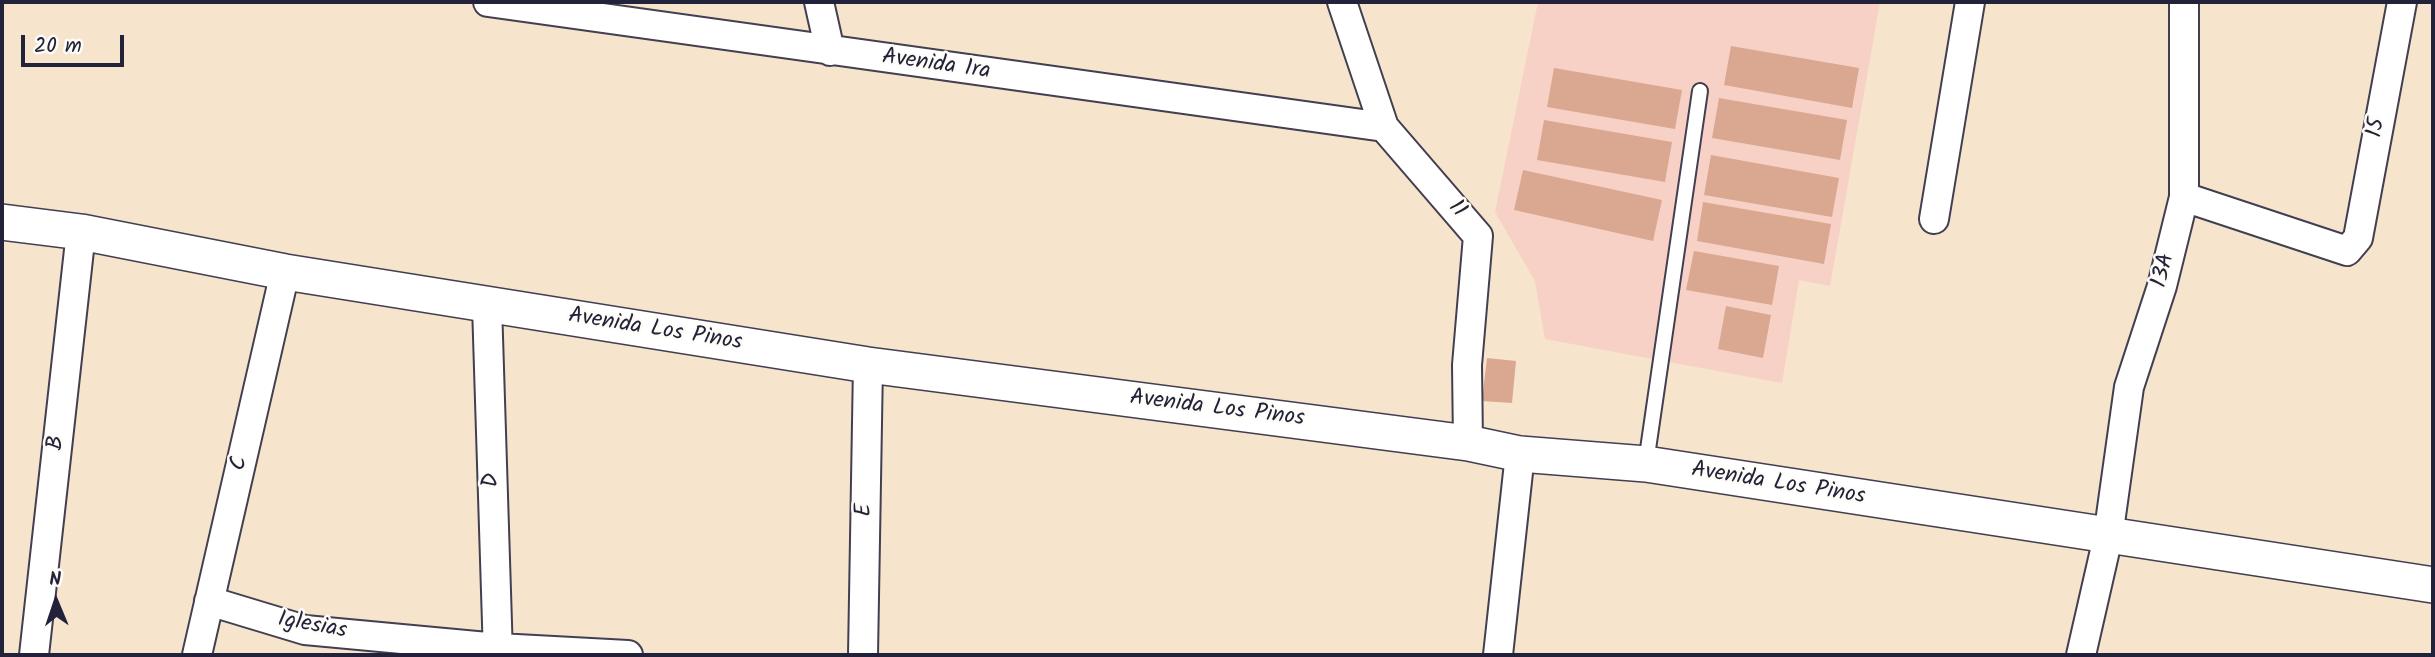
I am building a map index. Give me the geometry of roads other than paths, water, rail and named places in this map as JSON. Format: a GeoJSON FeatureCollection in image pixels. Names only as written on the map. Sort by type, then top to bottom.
{"type":"FeatureCollection","features":[{"type":"Feature","properties":{"kind":"street","name":"Avenida 1ra"},"geometry":{"type":"LineString","coordinates":[[488,2],[1384,127]]}},
{"type":"Feature","properties":{"kind":"street"},"geometry":{"type":"LineString","coordinates":[[819,2],[830,51]]}},
{"type":"Feature","properties":{"kind":"street","name":"11"},"geometry":{"type":"LineString","coordinates":[[1342,2],[1384,127],[1478,236],[1466,365],[1468,443]]}},
{"type":"Feature","properties":{"kind":"street"},"geometry":{"type":"LineString","coordinates":[[1934,219],[1970,2]]}},
{"type":"Feature","properties":{"kind":"street","name":"13A"},"geometry":{"type":"LineString","coordinates":[[2081,655],[2108,537],[2129,387],[2162,286],[2184,197],[2184,2]]}},
{"type":"Feature","properties":{"kind":"street","name":"15"},"geometry":{"type":"LineString","coordinates":[[2184,197],[2347,251],[2358,238],[2402,2]]}},
{"type":"Feature","properties":{"kind":"street","name":"Avenida Los Pinos"},"geometry":{"type":"LineString","coordinates":[[2,222],[81,232],[285,272],[868,365],[1468,443],[1520,454],[1646,464],[2433,585]]}},
{"type":"Feature","properties":{"kind":"street","name":"B"},"geometry":{"type":"LineString","coordinates":[[34,655],[81,232]]}},
{"type":"Feature","properties":{"kind":"street","name":"C"},"geometry":{"type":"LineString","coordinates":[[197,655],[285,272]]}},
{"type":"Feature","properties":{"kind":"street","name":"D"},"geometry":{"type":"LineString","coordinates":[[487,305],[498,652]]}},
{"type":"Feature","properties":{"kind":"street","name":"E"},"geometry":{"type":"LineString","coordinates":[[863,655],[868,365]]}},
{"type":"Feature","properties":{"kind":"street"},"geometry":{"type":"LineString","coordinates":[[1498,655],[1520,454]]}},
{"type":"Feature","properties":{"kind":"street","name":"Iglesias"},"geometry":{"type":"LineString","coordinates":[[209,601],[306,630],[498,652],[628,655]]}},
{"type":"Feature","properties":{"kind":"lane"},"geometry":{"type":"LineString","coordinates":[[1646,464],[1700,91]]}}]}
